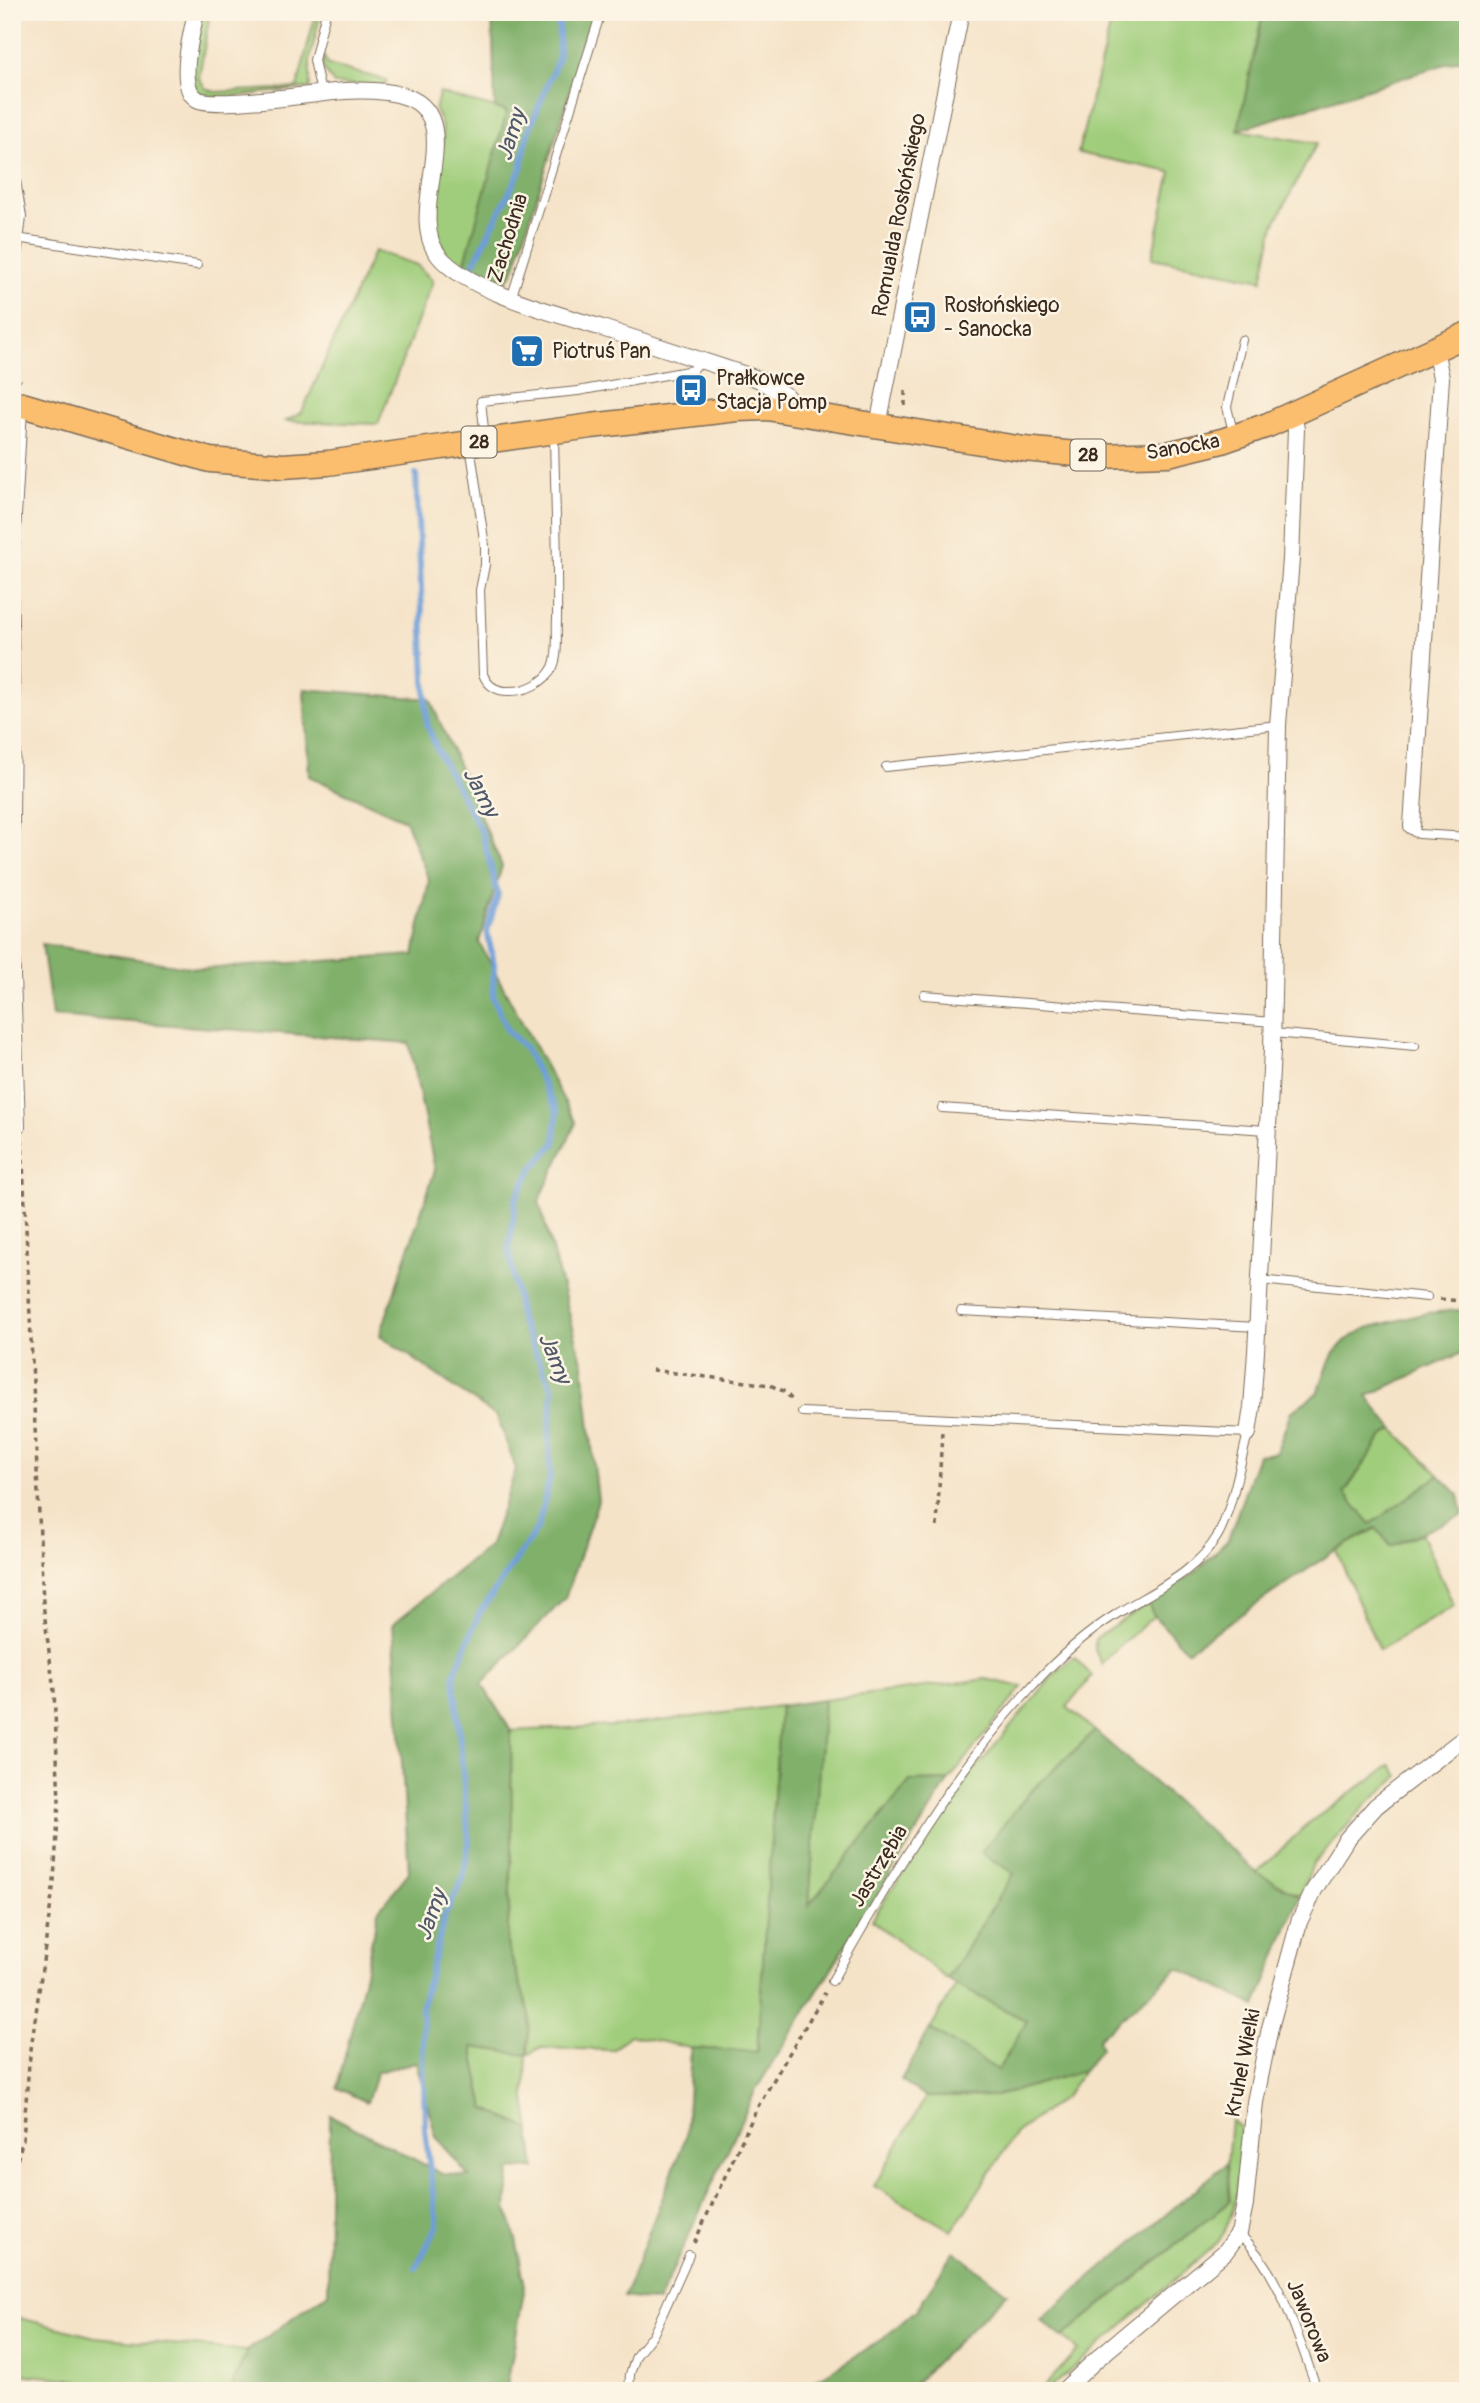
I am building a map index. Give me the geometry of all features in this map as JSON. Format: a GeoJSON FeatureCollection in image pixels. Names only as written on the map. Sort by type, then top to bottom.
{"type":"FeatureCollection","features":[{"type":"Feature","properties":{"kind":"main road","name":"Sanocka"},"geometry":{"type":"LineString","coordinates":[[878,425],[992,446],[1097,456],[1168,454],[1235,437],[1293,414],[1468,334]]}},
{"type":"Feature","properties":{"kind":"main road","name":"28"},"geometry":{"type":"LineString","coordinates":[[19,394],[84,422],[187,454],[246,465],[328,463],[554,431],[737,409],[767,408],[878,425]]}},
{"type":"Feature","properties":{"kind":"street"},"geometry":{"type":"LineString","coordinates":[[196,12],[187,60],[187,76],[190,90],[197,99],[209,102],[255,100],[321,93],[377,91],[407,97],[420,104],[430,114],[435,129],[428,206],[429,233],[436,253],[452,270],[511,299]]}},
{"type":"Feature","properties":{"kind":"street","name":"Romualda Rosłońskiego"},"geometry":{"type":"LineString","coordinates":[[878,425],[961,12]]}},
{"type":"Feature","properties":{"kind":"street"},"geometry":{"type":"LineString","coordinates":[[12,181],[16,196],[16,238],[12,263]]}},
{"type":"Feature","properties":{"kind":"street","name":"Zachodnia"},"geometry":{"type":"LineString","coordinates":[[511,299],[758,379],[786,396],[798,413]]}},
{"type":"Feature","properties":{"kind":"street"},"geometry":{"type":"LineString","coordinates":[[1412,826],[1441,377],[1435,349]]}},
{"type":"Feature","properties":{"kind":"street"},"geometry":{"type":"LineString","coordinates":[[1248,1433],[1260,1280],[1272,1027],[1278,724],[1291,559],[1296,429],[1293,414]]}},
{"type":"Feature","properties":{"kind":"street","name":"Kruhel Wielki"},"geometry":{"type":"LineString","coordinates":[[1239,2233],[1245,2204],[1255,2102],[1270,2028],[1292,1944],[1314,1890],[1346,1840],[1376,1805],[1468,1735]]}},
{"type":"Feature","properties":{"kind":"street"},"geometry":{"type":"LineString","coordinates":[[1063,2391],[1098,2358],[1225,2252],[1239,2233]]}},
{"type":"Feature","properties":{"kind":"lane"},"geometry":{"type":"LineString","coordinates":[[321,93],[314,60],[326,12]]}},
{"type":"Feature","properties":{"kind":"lane","name":"Zachodnia"},"geometry":{"type":"LineString","coordinates":[[511,299],[601,12]]}},
{"type":"Feature","properties":{"kind":"lane"},"geometry":{"type":"LineString","coordinates":[[16,238],[197,265]]}},
{"type":"Feature","properties":{"kind":"lane"},"geometry":{"type":"LineString","coordinates":[[1235,437],[1227,407],[1242,340]]}},
{"type":"Feature","properties":{"kind":"lane"},"geometry":{"type":"LineString","coordinates":[[554,431],[558,581],[554,665],[546,677],[533,686],[511,692],[497,690],[486,682],[484,674],[480,590],[485,547],[477,442],[481,401],[578,391],[693,370],[700,360]]}},
{"type":"Feature","properties":{"kind":"lane"},"geometry":{"type":"LineString","coordinates":[[19,394],[13,587],[16,716],[14,914],[22,1127]]}},
{"type":"Feature","properties":{"kind":"lane"},"geometry":{"type":"LineString","coordinates":[[886,767],[1278,724]]}},
{"type":"Feature","properties":{"kind":"lane"},"geometry":{"type":"LineString","coordinates":[[1412,826],[1414,832],[1419,834],[1468,837]]}},
{"type":"Feature","properties":{"kind":"lane"},"geometry":{"type":"LineString","coordinates":[[924,995],[1272,1027],[1415,1046]]}},
{"type":"Feature","properties":{"kind":"lane"},"geometry":{"type":"LineString","coordinates":[[942,1108],[1267,1130]]}},
{"type":"Feature","properties":{"kind":"lane"},"geometry":{"type":"LineString","coordinates":[[1260,1280],[1427,1297]]}},
{"type":"Feature","properties":{"kind":"lane"},"geometry":{"type":"LineString","coordinates":[[961,1311],[1257,1328]]}},
{"type":"Feature","properties":{"kind":"lane"},"geometry":{"type":"LineString","coordinates":[[802,1412],[1248,1433]]}},
{"type":"Feature","properties":{"kind":"lane","name":"Jastrzębia"},"geometry":{"type":"LineString","coordinates":[[832,1981],[890,1879],[935,1808],[1033,1685],[1088,1634],[1187,1569],[1219,1534],[1248,1433]]}},
{"type":"Feature","properties":{"kind":"lane","name":"Jaworowa"},"geometry":{"type":"LineString","coordinates":[[1239,2233],[1259,2256],[1286,2300],[1318,2391]]}},
{"type":"Feature","properties":{"kind":"lane"},"geometry":{"type":"LineString","coordinates":[[629,2391],[630,2374],[636,2356],[654,2333],[689,2255]]}},
{"type":"Feature","properties":{"kind":"path"},"geometry":{"type":"LineString","coordinates":[[830,12],[858,18],[859,12]]}},
{"type":"Feature","properties":{"kind":"path"},"geometry":{"type":"LineString","coordinates":[[12,375],[19,394]]}},
{"type":"Feature","properties":{"kind":"path"},"geometry":{"type":"LineString","coordinates":[[906,380],[903,403],[911,415]]}},
{"type":"Feature","properties":{"kind":"path"},"geometry":{"type":"LineString","coordinates":[[12,2179],[23,2139],[30,2052],[54,1881],[59,1801],[54,1691],[43,1603],[22,1127]]}},
{"type":"Feature","properties":{"kind":"path"},"geometry":{"type":"LineString","coordinates":[[1427,1297],[1468,1302]]}},
{"type":"Feature","properties":{"kind":"path"},"geometry":{"type":"LineString","coordinates":[[652,1370],[770,1385],[785,1392],[802,1412]]}},
{"type":"Feature","properties":{"kind":"path"},"geometry":{"type":"LineString","coordinates":[[937,1527],[942,1419]]}},
{"type":"Feature","properties":{"kind":"path"},"geometry":{"type":"LineString","coordinates":[[689,2255],[757,2108],[832,1981]]}},
{"type":"Feature","properties":{"kind":"green space"},"geometry":{"type":"Polygon","coordinates":[[[203,12],[210,12],[199,78],[205,88],[215,92],[297,88],[316,12],[320,16],[310,59],[310,88],[217,98],[200,93],[195,88],[193,71],[203,12]]]}},
{"type":"Feature","properties":{"kind":"green space"},"geometry":{"type":"Polygon","coordinates":[[[492,12],[595,12],[513,273],[507,280],[464,265],[507,111],[495,108],[492,12]]]}},
{"type":"Feature","properties":{"kind":"green space"},"geometry":{"type":"Polygon","coordinates":[[[1095,12],[1304,12],[1262,17],[1238,130],[1317,143],[1274,225],[1262,280],[1152,258],[1171,172],[1078,153],[1113,14],[1095,12]]]}},
{"type":"Feature","properties":{"kind":"green space"},"geometry":{"type":"Polygon","coordinates":[[[1304,12],[1468,12],[1468,57],[1238,130],[1262,17],[1304,12]]]}},
{"type":"Feature","properties":{"kind":"green space"},"geometry":{"type":"Polygon","coordinates":[[[323,54],[328,65],[386,80],[385,86],[334,84],[323,68],[323,54]]]}},
{"type":"Feature","properties":{"kind":"green space"},"geometry":{"type":"Polygon","coordinates":[[[439,93],[507,111],[465,265],[507,280],[498,286],[460,267],[440,242],[434,210],[443,138],[435,111],[439,93]]]}},
{"type":"Feature","properties":{"kind":"green space"},"geometry":{"type":"Polygon","coordinates":[[[374,251],[417,265],[433,281],[378,424],[286,421],[302,412],[374,251]]]}},
{"type":"Feature","properties":{"kind":"green space"},"geometry":{"type":"Polygon","coordinates":[[[304,689],[430,699],[502,866],[479,942],[576,1123],[539,1201],[583,1365],[598,1501],[565,1598],[482,1684],[511,1731],[512,1850],[507,1944],[530,2014],[528,2055],[472,2047],[485,2108],[530,2130],[535,2168],[510,2170],[507,2208],[525,2286],[506,2391],[462,2391],[411,2386],[410,2391],[230,2391],[247,2351],[328,2293],[330,2115],[442,2174],[469,2176],[436,2137],[416,2062],[377,2072],[367,2102],[337,2088],[378,1911],[409,1872],[393,1624],[490,1545],[516,1469],[497,1417],[380,1335],[435,1170],[409,1043],[52,1016],[42,944],[201,969],[414,955],[429,880],[405,820],[309,776],[304,689]]]}},
{"type":"Feature","properties":{"kind":"green space"},"geometry":{"type":"Polygon","coordinates":[[[1458,1310],[1468,1312],[1468,1350],[1367,1396],[1393,1429],[1383,1436],[1344,1493],[1371,1524],[1439,1475],[1459,1495],[1463,1515],[1391,1546],[1376,1528],[1336,1550],[1187,1651],[1154,1616],[1148,1603],[1195,1572],[1228,1540],[1258,1455],[1276,1453],[1291,1412],[1317,1393],[1333,1354],[1345,1341],[1367,1328],[1428,1313],[1458,1310]]]}},
{"type":"Feature","properties":{"kind":"green space"},"geometry":{"type":"Polygon","coordinates":[[[1393,1429],[1439,1475],[1370,1525],[1344,1494],[1383,1436],[1393,1429]]]}},
{"type":"Feature","properties":{"kind":"green space"},"geometry":{"type":"Polygon","coordinates":[[[1377,1528],[1391,1546],[1421,1533],[1454,1606],[1379,1650],[1336,1550],[1377,1528]]]}},
{"type":"Feature","properties":{"kind":"green space"},"geometry":{"type":"Polygon","coordinates":[[[1148,1603],[1154,1616],[1102,1665],[1095,1650],[1095,1639],[1148,1603]]]}},
{"type":"Feature","properties":{"kind":"green space"},"geometry":{"type":"Polygon","coordinates":[[[1074,1657],[1092,1676],[1067,1707],[1095,1731],[1028,1794],[982,1853],[1014,1873],[947,1979],[871,1920],[968,1778],[1055,1673],[1074,1657]]]}},
{"type":"Feature","properties":{"kind":"green space"},"geometry":{"type":"Polygon","coordinates":[[[986,1679],[1022,1687],[949,1780],[910,1781],[809,1906],[824,1700],[986,1679]]]}},
{"type":"Feature","properties":{"kind":"green space"},"geometry":{"type":"Polygon","coordinates":[[[824,1700],[809,1905],[910,1781],[949,1780],[755,2091],[658,2302],[624,2297],[686,2136],[691,2048],[757,2052],[780,1706],[824,1700]]]}},
{"type":"Feature","properties":{"kind":"green space"},"geometry":{"type":"Polygon","coordinates":[[[780,1706],[757,2052],[691,2048],[629,2035],[613,2050],[539,2048],[527,2056],[525,2099],[530,2130],[485,2108],[472,2046],[527,2055],[530,2014],[507,1944],[512,1850],[511,1731],[628,1725],[780,1706]]]}},
{"type":"Feature","properties":{"kind":"green space"},"geometry":{"type":"Polygon","coordinates":[[[1095,1731],[1256,1872],[1300,1896],[1256,2006],[1178,1968],[1098,2039],[1101,2048],[1083,2071],[996,2096],[926,2097],[901,2080],[930,2029],[998,2070],[1027,2021],[947,1979],[1014,1873],[981,1853],[1028,1794],[1095,1731]]]}},
{"type":"Feature","properties":{"kind":"green space"},"geometry":{"type":"Polygon","coordinates":[[[1391,1765],[1399,1776],[1365,1806],[1313,1864],[1300,1896],[1256,1873],[1310,1822],[1391,1765]]]}},
{"type":"Feature","properties":{"kind":"green space"},"geometry":{"type":"Polygon","coordinates":[[[956,1985],[1028,2021],[998,2071],[930,2029],[956,1985]]]}},
{"type":"Feature","properties":{"kind":"green space"},"geometry":{"type":"Polygon","coordinates":[[[1083,2071],[1066,2096],[1016,2133],[952,2231],[874,2186],[926,2097],[996,2096],[1083,2071]]]}},
{"type":"Feature","properties":{"kind":"green space"},"geometry":{"type":"Polygon","coordinates":[[[1231,2120],[1241,2128],[1237,2187],[1231,2216],[1218,2242],[1047,2391],[1040,2391],[1078,2350],[1062,2337],[1230,2201],[1227,2163],[1231,2120]]]}},
{"type":"Feature","properties":{"kind":"green space"},"geometry":{"type":"Polygon","coordinates":[[[1227,2163],[1230,2201],[1062,2337],[1041,2320],[1227,2163]]]}},
{"type":"Feature","properties":{"kind":"green space"},"geometry":{"type":"Polygon","coordinates":[[[954,2251],[1007,2293],[907,2391],[799,2391],[883,2339],[917,2309],[954,2251]]]}},
{"type":"Feature","properties":{"kind":"green space"},"geometry":{"type":"Polygon","coordinates":[[[12,2316],[95,2337],[247,2351],[230,2391],[77,2391],[78,2380],[20,2374],[18,2391],[12,2391],[12,2316]]]}},
{"type":"Feature","properties":{"kind":"waterway","name":"Jamy"},"geometry":{"type":"LineString","coordinates":[[474,263],[521,169],[528,133],[559,56],[559,25],[564,12]]}},
{"type":"Feature","properties":{"kind":"waterway","name":"Jamy"},"geometry":{"type":"LineString","coordinates":[[416,474],[427,724],[438,752],[482,833],[498,895],[487,931],[494,964],[493,997],[507,1030],[525,1048],[557,1111],[555,1143],[532,1169],[516,1198],[509,1249],[520,1319],[553,1390],[549,1437],[550,1477],[538,1527],[479,1614],[454,1675],[469,1842],[463,1879],[445,1915],[422,2004],[425,2129],[437,2226],[416,2268]]}},
{"type":"Feature","properties":{"kind":"place","name":"Rosłońskiego - Sanocka"},"geometry":{"type":"Point","coordinates":[920,317]}},
{"type":"Feature","properties":{"kind":"place","name":"Piotruś Pan"},"geometry":{"type":"Point","coordinates":[527,351]}},
{"type":"Feature","properties":{"kind":"place","name":"Prałkowce Stacja Pomp"},"geometry":{"type":"Point","coordinates":[691,390]}}]}
